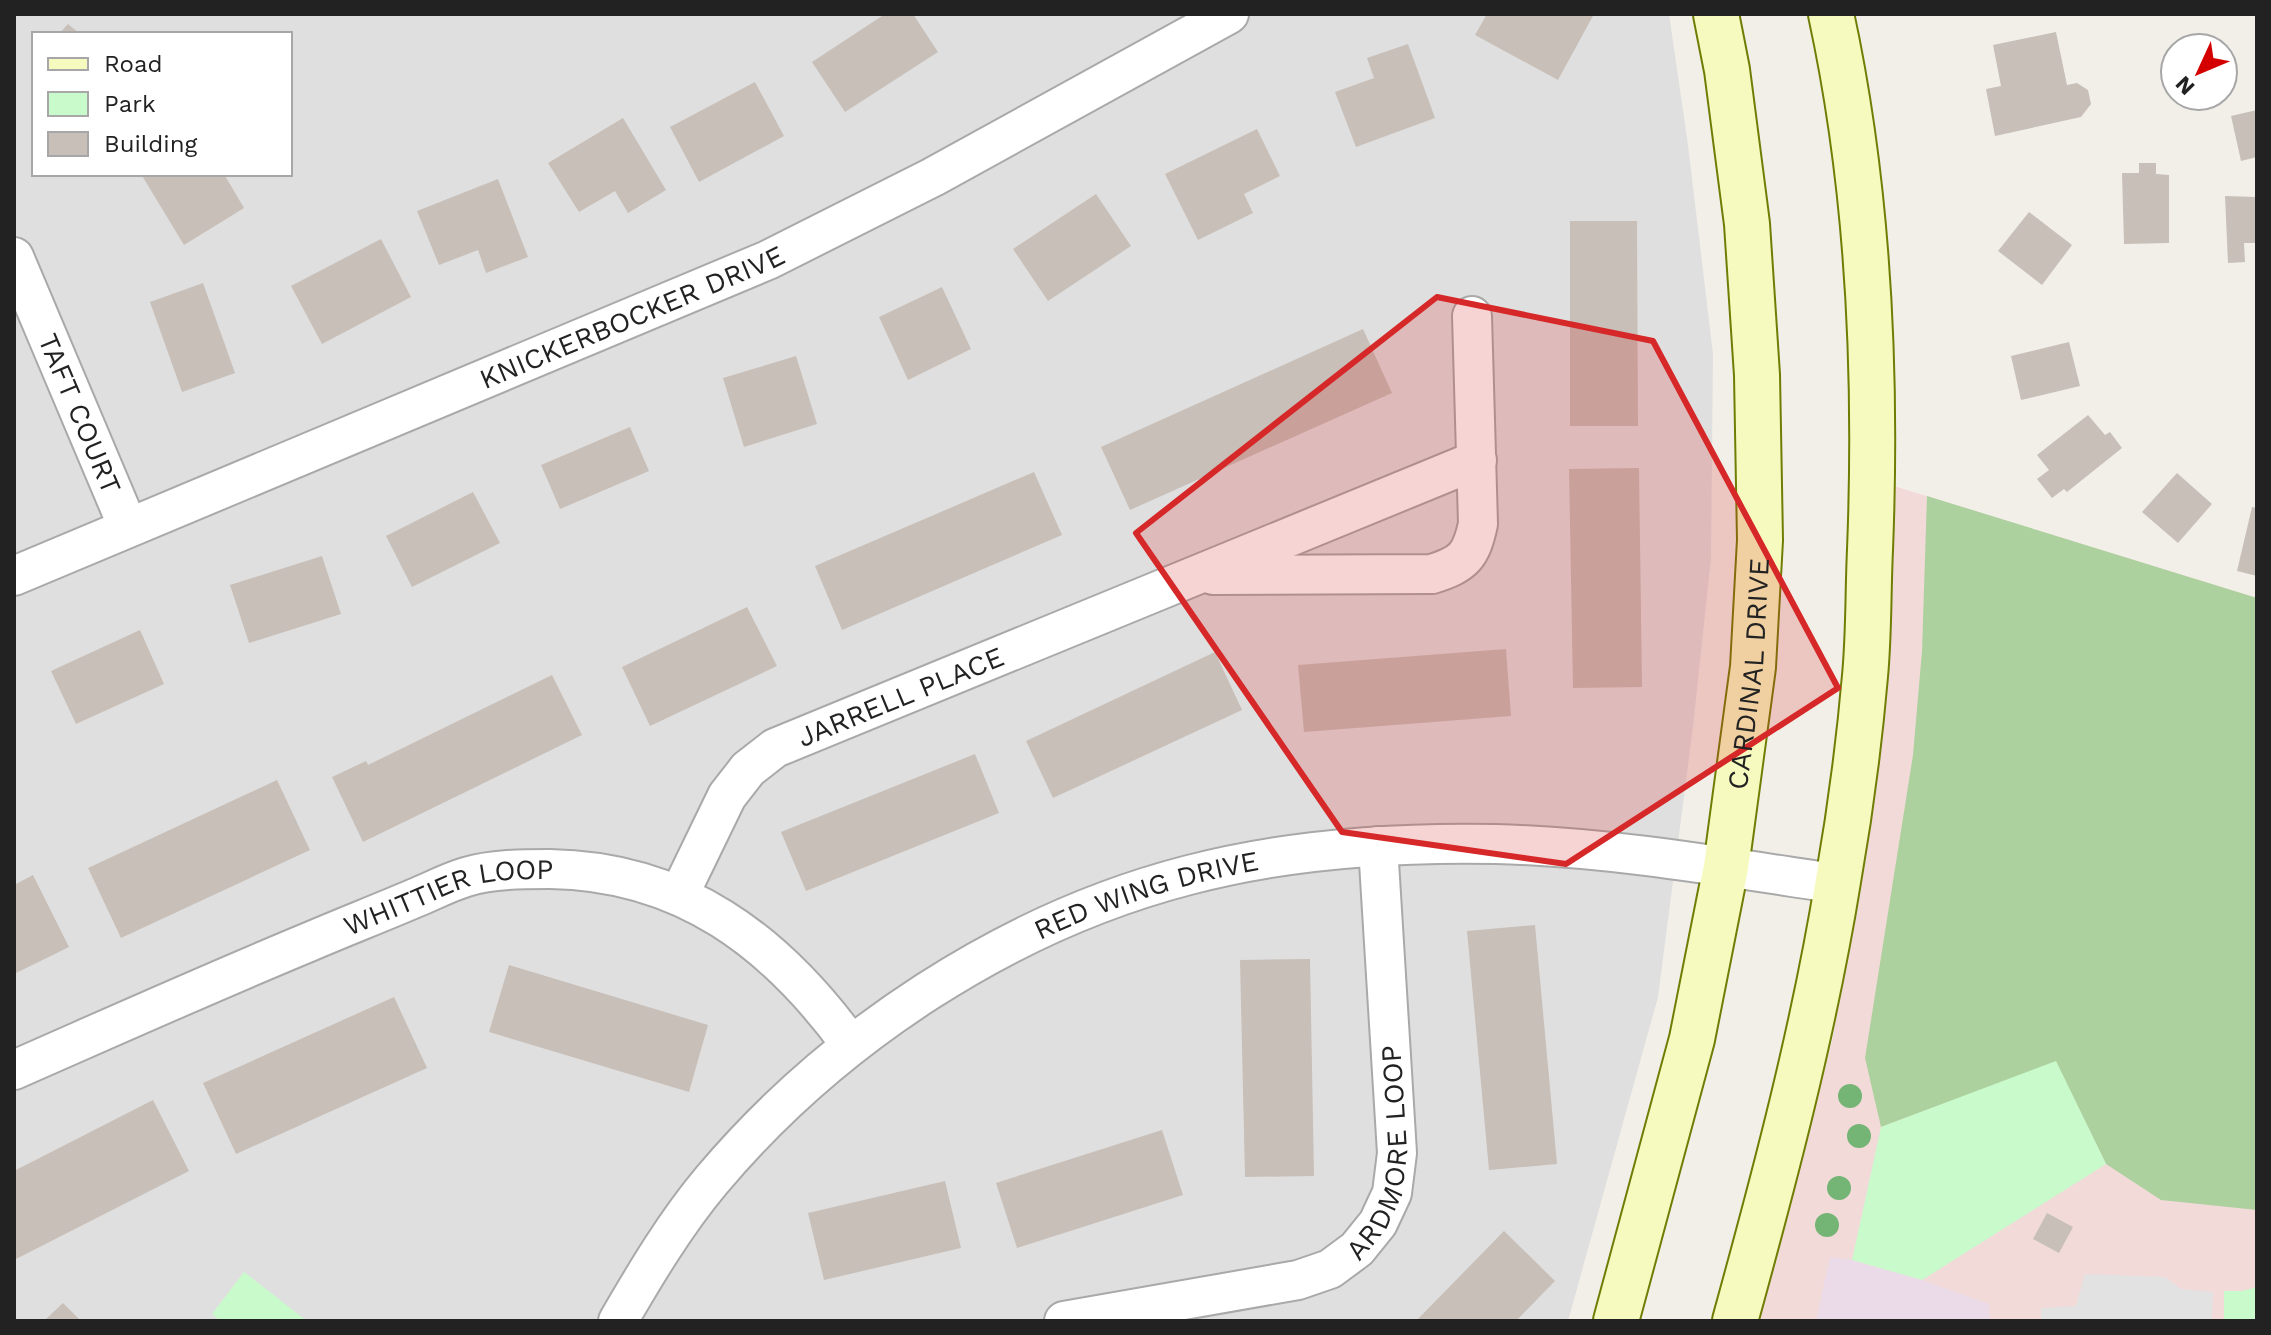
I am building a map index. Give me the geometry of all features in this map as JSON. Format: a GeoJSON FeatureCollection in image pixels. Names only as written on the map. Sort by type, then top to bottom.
{"type":"FeatureCollection","features":[{"type":"Feature","properties":{"kind":"main road","name":"CARDINAL DRIVE"},"geometry":{"type":"LineString","coordinates":[[1616,1321],[1692,1039],[1726,867],[1753,667],[1760,540],[1757,375],[1747,224],[1727,70],[1716,14]]}},
{"type":"Feature","properties":{"kind":"main road"},"geometry":{"type":"LineString","coordinates":[[1735,1321],[1813,1015],[1838,884],[1865,674],[1873,368],[1862,214],[1841,61],[1831,14]]}},
{"type":"Feature","properties":{"kind":"street","name":"KNICKERBOCKER DRIVE"},"geometry":{"type":"LineString","coordinates":[[14,576],[768,260],[933,177],[1229,14]]}},
{"type":"Feature","properties":{"kind":"street","name":"TAFT COURT"},"geometry":{"type":"LineString","coordinates":[[14,257],[128,527]]}},
{"type":"Feature","properties":{"kind":"street","name":"JARRELL PLACE"},"geometry":{"type":"LineString","coordinates":[[1192,575],[1432,574],[1451,568],[1465,558],[1474,544],[1478,524],[1472,316]]}},
{"type":"Feature","properties":{"kind":"street","name":"JARRELL PLACE"},"geometry":{"type":"LineString","coordinates":[[679,895],[727,796],[748,769],[775,748],[1477,460]]}},
{"type":"Feature","properties":{"kind":"street","name":"RED WING DRIVE"},"geometry":{"type":"LineString","coordinates":[[618,1321],[659,1252],[710,1182],[768,1118],[851,1045],[945,980],[1023,937],[1105,901],[1189,875],[1277,856],[1378,846],[1497,844],[1613,852],[1838,884]]}},
{"type":"Feature","properties":{"kind":"street","name":"ARDMORE LOOP"},"geometry":{"type":"LineString","coordinates":[[1064,1321],[1298,1280],[1330,1269],[1357,1249],[1378,1223],[1392,1193],[1397,1153],[1378,846]]}},
{"type":"Feature","properties":{"kind":"street","name":"WHITTIER LOOP"},"geometry":{"type":"LineString","coordinates":[[14,1070],[253,965],[467,877],[521,869],[577,870],[620,876],[679,895],[732,924],[782,965],[828,1014],[851,1045]]}},
{"type":"Feature","properties":{"kind":"highlighted area"},"geometry":{"type":"Polygon","coordinates":[[[1437,297],[1653,341],[1838,688],[1566,864],[1342,832],[1136,533],[1437,297]]]}},
{"type":"Feature","properties":{"kind":"shaded area"},"geometry":{"type":"Polygon","coordinates":[[[14,14],[1669,14],[1713,354],[1711,558],[1658,997],[1568,1321],[14,1321],[14,14]]]}},
{"type":"Feature","properties":{"kind":"shaded area"},"geometry":{"type":"Polygon","coordinates":[[[1894,486],[2257,598],[2257,1321],[1758,1321],[1832,1041],[1857,905],[1880,742],[1894,486]]]}},
{"type":"Feature","properties":{"kind":"shaded area"},"geometry":{"type":"Polygon","coordinates":[[[1830,1257],[1852,1260],[1922,1280],[1989,1304],[1990,1321],[1816,1321],[1830,1257]]]}},
{"type":"Feature","properties":{"kind":"shaded area"},"geometry":{"type":"Polygon","coordinates":[[[2085,1274],[2165,1277],[2181,1289],[2213,1292],[2212,1321],[2041,1321],[2041,1308],[2076,1306],[2085,1274]]]}},
{"type":"Feature","properties":{"kind":"green space"},"geometry":{"type":"Polygon","coordinates":[[[1927,496],[2257,598],[2257,1210],[2161,1200],[2106,1164],[2056,1062],[1881,1127],[1865,1058],[1913,755],[1922,651],[1927,496]]]}},
{"type":"Feature","properties":{"kind":"green space"},"geometry":{"type":"Polygon","coordinates":[[[2056,1061],[2106,1164],[1922,1280],[1852,1260],[1881,1127],[2056,1061]]]}},
{"type":"Feature","properties":{"kind":"green space"},"geometry":{"type":"Polygon","coordinates":[[[244,1272],[307,1321],[220,1321],[212,1314],[244,1272]]]}},
{"type":"Feature","properties":{"kind":"green space"},"geometry":{"type":"Polygon","coordinates":[[[2257,1287],[2257,1321],[2224,1321],[2224,1291],[2257,1287]]]}},
{"type":"Feature","properties":{"kind":"building"},"geometry":{"type":"Polygon","coordinates":[[[885,14],[913,14],[938,52],[845,112],[812,62],[885,14]]]}},
{"type":"Feature","properties":{"kind":"building"},"geometry":{"type":"Polygon","coordinates":[[[1487,14],[1594,14],[1558,80],[1475,35],[1487,14]]]}},
{"type":"Feature","properties":{"kind":"building"},"geometry":{"type":"Polygon","coordinates":[[[68,24],[78,32],[61,32],[68,24]]]}},
{"type":"Feature","properties":{"kind":"building"},"geometry":{"type":"Polygon","coordinates":[[[2056,32],[2067,85],[2077,83],[2088,90],[2091,104],[2081,117],[1995,136],[1986,89],[2001,86],[1993,45],[2056,32]]]}},
{"type":"Feature","properties":{"kind":"building"},"geometry":{"type":"Polygon","coordinates":[[[1408,44],[1435,118],[1356,147],[1335,92],[1374,78],[1367,58],[1408,44]]]}},
{"type":"Feature","properties":{"kind":"building"},"geometry":{"type":"Polygon","coordinates":[[[755,82],[784,136],[699,182],[670,127],[755,82]]]}},
{"type":"Feature","properties":{"kind":"building"},"geometry":{"type":"Polygon","coordinates":[[[2257,110],[2257,157],[2241,161],[2231,116],[2257,110]]]}},
{"type":"Feature","properties":{"kind":"building"},"geometry":{"type":"Polygon","coordinates":[[[623,118],[666,190],[628,213],[615,191],[579,212],[548,163],[623,118]]]}},
{"type":"Feature","properties":{"kind":"building"},"geometry":{"type":"Polygon","coordinates":[[[1257,129],[1280,176],[1244,194],[1253,213],[1198,240],[1165,174],[1257,129]]]}},
{"type":"Feature","properties":{"kind":"building"},"geometry":{"type":"Polygon","coordinates":[[[2139,163],[2156,163],[2156,174],[2169,175],[2169,243],[2124,244],[2122,173],[2139,173],[2139,163]]]}},
{"type":"Feature","properties":{"kind":"building"},"geometry":{"type":"Polygon","coordinates":[[[142,176],[225,176],[244,208],[184,245],[142,176]]]}},
{"type":"Feature","properties":{"kind":"building"},"geometry":{"type":"Polygon","coordinates":[[[498,179],[528,257],[486,273],[478,250],[439,265],[417,211],[498,179]]]}},
{"type":"Feature","properties":{"kind":"building"},"geometry":{"type":"Polygon","coordinates":[[[1096,194],[1131,246],[1048,301],[1013,249],[1096,194]]]}},
{"type":"Feature","properties":{"kind":"building"},"geometry":{"type":"Polygon","coordinates":[[[2225,196],[2257,197],[2257,243],[2244,243],[2245,262],[2228,263],[2225,196]]]}},
{"type":"Feature","properties":{"kind":"building"},"geometry":{"type":"Polygon","coordinates":[[[2029,212],[2072,245],[2042,285],[1998,251],[2029,212]]]}},
{"type":"Feature","properties":{"kind":"building"},"geometry":{"type":"Polygon","coordinates":[[[1570,221],[1637,221],[1638,426],[1570,426],[1570,221]]]}},
{"type":"Feature","properties":{"kind":"building"},"geometry":{"type":"Polygon","coordinates":[[[381,239],[411,297],[322,344],[291,286],[381,239]]]}},
{"type":"Feature","properties":{"kind":"building"},"geometry":{"type":"Polygon","coordinates":[[[203,283],[235,373],[182,392],[150,302],[203,283]]]}},
{"type":"Feature","properties":{"kind":"building"},"geometry":{"type":"Polygon","coordinates":[[[942,287],[971,349],[908,380],[879,317],[942,287]]]}},
{"type":"Feature","properties":{"kind":"building"},"geometry":{"type":"Polygon","coordinates":[[[1363,329],[1392,393],[1130,510],[1101,447],[1363,329]]]}},
{"type":"Feature","properties":{"kind":"building"},"geometry":{"type":"Polygon","coordinates":[[[2069,342],[2080,386],[2021,400],[2011,356],[2069,342]]]}},
{"type":"Feature","properties":{"kind":"building"},"geometry":{"type":"Polygon","coordinates":[[[796,356],[817,424],[744,447],[723,378],[796,356]]]}},
{"type":"Feature","properties":{"kind":"building"},"geometry":{"type":"Polygon","coordinates":[[[2088,415],[2105,435],[2110,432],[2122,448],[2067,492],[2064,489],[2052,498],[2037,479],[2049,470],[2037,455],[2088,415]]]}},
{"type":"Feature","properties":{"kind":"building"},"geometry":{"type":"Polygon","coordinates":[[[630,427],[649,471],[560,509],[541,465],[630,427]]]}},
{"type":"Feature","properties":{"kind":"building"},"geometry":{"type":"Polygon","coordinates":[[[1639,468],[1642,687],[1573,688],[1569,469],[1639,468]]]}},
{"type":"Feature","properties":{"kind":"building"},"geometry":{"type":"Polygon","coordinates":[[[1034,472],[1062,535],[842,630],[815,566],[1034,472]]]}},
{"type":"Feature","properties":{"kind":"building"},"geometry":{"type":"Polygon","coordinates":[[[2177,473],[2212,504],[2178,543],[2142,512],[2177,473]]]}},
{"type":"Feature","properties":{"kind":"building"},"geometry":{"type":"Polygon","coordinates":[[[473,492],[500,543],[412,587],[386,536],[473,492]]]}},
{"type":"Feature","properties":{"kind":"building"},"geometry":{"type":"Polygon","coordinates":[[[2252,507],[2257,508],[2257,576],[2237,571],[2252,507]]]}},
{"type":"Feature","properties":{"kind":"building"},"geometry":{"type":"Polygon","coordinates":[[[322,556],[341,614],[249,643],[230,585],[322,556]]]}},
{"type":"Feature","properties":{"kind":"building"},"geometry":{"type":"Polygon","coordinates":[[[747,607],[777,666],[650,726],[622,667],[747,607]]]}},
{"type":"Feature","properties":{"kind":"building"},"geometry":{"type":"Polygon","coordinates":[[[140,630],[164,684],[76,724],[51,671],[140,630]]]}},
{"type":"Feature","properties":{"kind":"building"},"geometry":{"type":"Polygon","coordinates":[[[1506,649],[1511,716],[1304,732],[1298,665],[1506,649]]]}},
{"type":"Feature","properties":{"kind":"building"},"geometry":{"type":"Polygon","coordinates":[[[1215,652],[1242,710],[1053,798],[1026,741],[1215,652]]]}},
{"type":"Feature","properties":{"kind":"building"},"geometry":{"type":"Polygon","coordinates":[[[552,675],[582,735],[363,842],[332,777],[366,761],[368,765],[552,675]]]}},
{"type":"Feature","properties":{"kind":"building"},"geometry":{"type":"Polygon","coordinates":[[[975,754],[999,813],[806,891],[781,832],[975,754]]]}},
{"type":"Feature","properties":{"kind":"building"},"geometry":{"type":"Polygon","coordinates":[[[277,780],[310,850],[121,938],[88,868],[277,780]]]}},
{"type":"Feature","properties":{"kind":"building"},"geometry":{"type":"Polygon","coordinates":[[[33,875],[69,947],[14,974],[14,885],[33,875]]]}},
{"type":"Feature","properties":{"kind":"building"},"geometry":{"type":"Polygon","coordinates":[[[1535,925],[1557,1164],[1489,1170],[1467,931],[1535,925]]]}},
{"type":"Feature","properties":{"kind":"building"},"geometry":{"type":"Polygon","coordinates":[[[1310,959],[1314,1176],[1245,1177],[1240,960],[1310,959]]]}},
{"type":"Feature","properties":{"kind":"building"},"geometry":{"type":"Polygon","coordinates":[[[509,965],[708,1025],[689,1092],[489,1032],[509,965]]]}},
{"type":"Feature","properties":{"kind":"building"},"geometry":{"type":"Polygon","coordinates":[[[394,997],[427,1068],[236,1154],[203,1083],[394,997]]]}},
{"type":"Feature","properties":{"kind":"building"},"geometry":{"type":"Polygon","coordinates":[[[153,1100],[189,1171],[14,1260],[14,1171],[153,1100]]]}},
{"type":"Feature","properties":{"kind":"building"},"geometry":{"type":"Polygon","coordinates":[[[1162,1130],[1183,1195],[1017,1248],[996,1183],[1162,1130]]]}},
{"type":"Feature","properties":{"kind":"building"},"geometry":{"type":"Polygon","coordinates":[[[945,1181],[961,1248],[824,1280],[808,1213],[945,1181]]]}},
{"type":"Feature","properties":{"kind":"building"},"geometry":{"type":"Polygon","coordinates":[[[2047,1213],[2073,1227],[2059,1253],[2033,1239],[2047,1213]]]}},
{"type":"Feature","properties":{"kind":"building"},"geometry":{"type":"Polygon","coordinates":[[[1504,1231],[1555,1281],[1516,1321],[1416,1321],[1504,1231]]]}},
{"type":"Feature","properties":{"kind":"building"},"geometry":{"type":"Polygon","coordinates":[[[63,1303],[81,1321],[44,1321],[63,1303]]]}}]}
